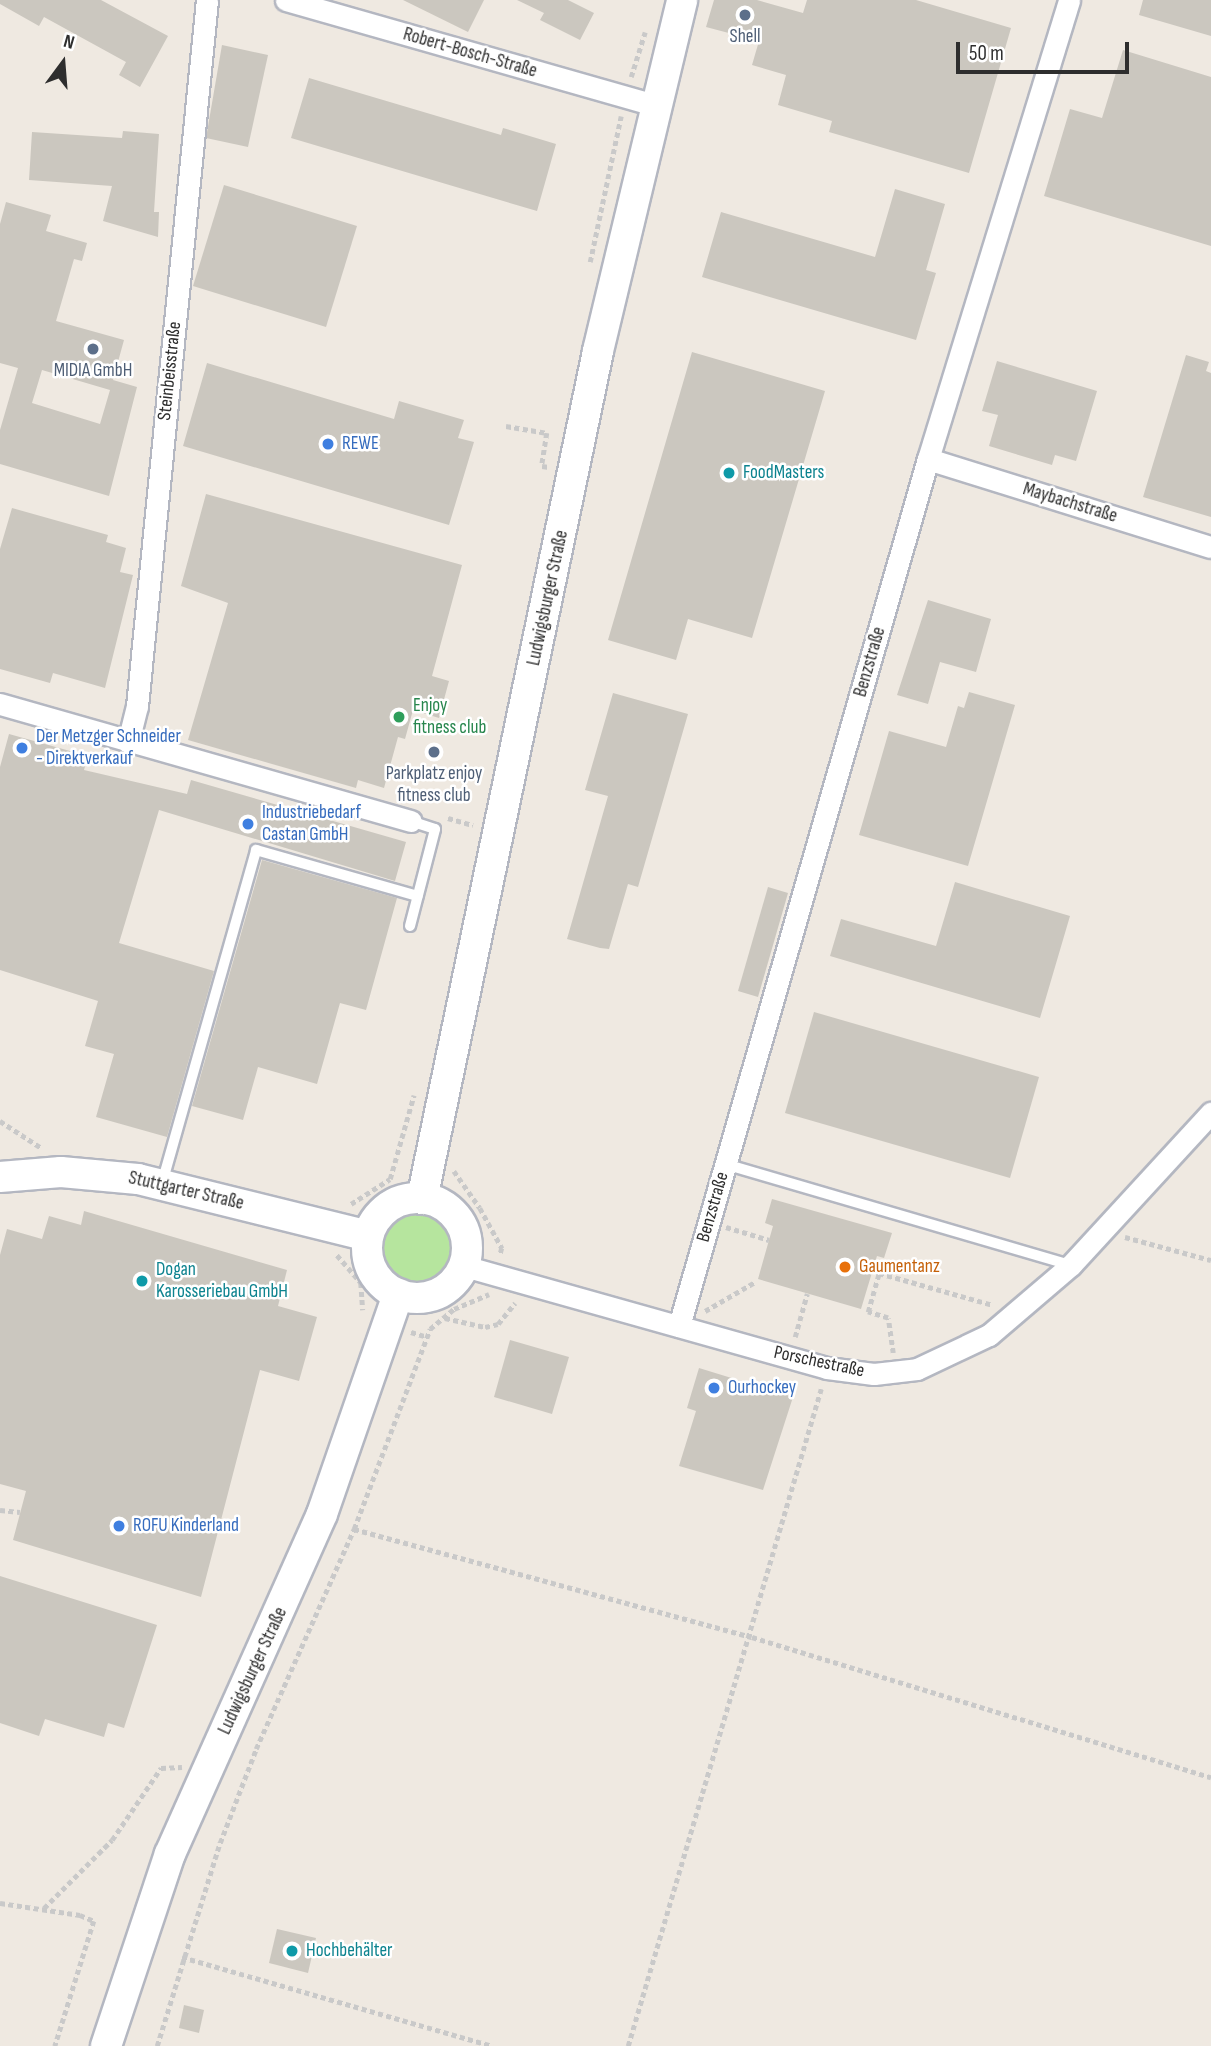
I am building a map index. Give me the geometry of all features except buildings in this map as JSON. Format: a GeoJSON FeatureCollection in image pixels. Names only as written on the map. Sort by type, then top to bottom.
{"type":"FeatureCollection","features":[{"type":"Feature","properties":{"kind":"main road","name":"Ludwigsburger Straße"},"geometry":{"type":"LineString","coordinates":[[422,1199],[598,351],[654,105],[682,0]]}},
{"type":"Feature","properties":{"kind":"main road","name":"Stuttgarter Straße"},"geometry":{"type":"LineString","coordinates":[[0,1177],[61,1172],[162,1183],[352,1224]]}},
{"type":"Feature","properties":{"kind":"main road"},"geometry":{"type":"LineString","coordinates":[[422,1199],[440,1204],[460,1223],[467,1249],[464,1266],[438,1293],[422,1298],[398,1294],[375,1275],[367,1251],[352,1224],[380,1214],[392,1205],[422,1199]]}},
{"type":"Feature","properties":{"kind":"main road","name":"Ludwigsburger Straße"},"geometry":{"type":"LineString","coordinates":[[106,2046],[170,1854],[322,1514],[398,1294]]}},
{"type":"Feature","properties":{"kind":"street","name":"Steinbeisstraße"},"geometry":{"type":"LineString","coordinates":[[128,742],[137,706],[207,0]]}},
{"type":"Feature","properties":{"kind":"street","name":"Robert-Bosch-Straße"},"geometry":{"type":"LineString","coordinates":[[286,0],[654,105]]}},
{"type":"Feature","properties":{"kind":"street","name":"Benzstraße"},"geometry":{"type":"LineString","coordinates":[[679,1326],[928,459],[1069,0]]}},
{"type":"Feature","properties":{"kind":"street","name":"Maybachstraße"},"geometry":{"type":"LineString","coordinates":[[928,459],[1211,547]]}},
{"type":"Feature","properties":{"kind":"street"},"geometry":{"type":"LineString","coordinates":[[0,704],[411,821]]}},
{"type":"Feature","properties":{"kind":"street","name":"Porschestraße"},"geometry":{"type":"LineString","coordinates":[[464,1266],[524,1280],[827,1368],[874,1374],[895,1372],[950,1357],[989,1335],[1071,1265],[1211,1113]]}},
{"type":"Feature","properties":{"kind":"lane"},"geometry":{"type":"LineString","coordinates":[[410,926],[435,829],[411,821]]}},
{"type":"Feature","properties":{"kind":"lane"},"geometry":{"type":"LineString","coordinates":[[162,1183],[256,850],[418,896]]}},
{"type":"Feature","properties":{"kind":"lane"},"geometry":{"type":"LineString","coordinates":[[725,1164],[1071,1265]]}},
{"type":"Feature","properties":{"kind":"path"},"geometry":{"type":"LineString","coordinates":[[506,426],[547,433],[542,466],[550,468]]}},
{"type":"Feature","properties":{"kind":"path"},"geometry":{"type":"LineString","coordinates":[[363,1315],[361,1283],[336,1254],[352,1224],[390,1179],[398,1162]]}},
{"type":"Feature","properties":{"kind":"path"},"geometry":{"type":"LineString","coordinates":[[157,2046],[182,1957],[256,1749],[354,1529],[430,1329],[454,1309],[488,1296],[502,1248],[458,1172],[428,1167]]}},
{"type":"Feature","properties":{"kind":"path"},"geometry":{"type":"LineString","coordinates":[[709,1222],[769,1240]]}},
{"type":"Feature","properties":{"kind":"path"},"geometry":{"type":"LineString","coordinates":[[1104,1230],[1211,1260]]}},
{"type":"Feature","properties":{"kind":"path"},"geometry":{"type":"LineString","coordinates":[[895,1372],[888,1318],[868,1312],[879,1273],[1017,1311]]}},
{"type":"Feature","properties":{"kind":"path"},"geometry":{"type":"LineString","coordinates":[[444,1318],[485,1327],[498,1324],[510,1314],[524,1280]]}},
{"type":"Feature","properties":{"kind":"path"},"geometry":{"type":"LineString","coordinates":[[679,1326],[755,1282]]}},
{"type":"Feature","properties":{"kind":"path"},"geometry":{"type":"LineString","coordinates":[[789,1357],[807,1294]]}},
{"type":"Feature","properties":{"kind":"path"},"geometry":{"type":"LineString","coordinates":[[628,2046],[751,1637],[827,1368]]}},
{"type":"Feature","properties":{"kind":"path"},"geometry":{"type":"LineString","coordinates":[[0,1510],[20,1512]]}},
{"type":"Feature","properties":{"kind":"path"},"geometry":{"type":"LineString","coordinates":[[354,1529],[751,1637],[1211,1777]]}},
{"type":"Feature","properties":{"kind":"path"},"geometry":{"type":"LineString","coordinates":[[43,1909],[112,1840],[161,1768],[190,1766]]}},
{"type":"Feature","properties":{"kind":"path"},"geometry":{"type":"LineString","coordinates":[[0,1903],[43,1909],[94,1921],[55,2046]]}},
{"type":"Feature","properties":{"kind":"path"},"geometry":{"type":"LineString","coordinates":[[182,1957],[492,2046]]}},
{"type":"Feature","properties":{"kind":"green space"},"geometry":{"type":"Polygon","coordinates":[[[415,1213],[429,1216],[441,1224],[449,1236],[452,1250],[449,1264],[441,1276],[429,1284],[415,1287],[401,1284],[389,1276],[381,1264],[378,1250],[381,1236],[389,1224],[401,1216],[415,1213]]]}},
{"type":"Feature","properties":{"kind":"place","name":"Shell"},"geometry":{"type":"Point","coordinates":[745,15]}},
{"type":"Feature","properties":{"kind":"place","name":"MIDIA GmbH"},"geometry":{"type":"Point","coordinates":[93,349]}},
{"type":"Feature","properties":{"kind":"place","name":"REWE"},"geometry":{"type":"Point","coordinates":[328,444]}},
{"type":"Feature","properties":{"kind":"place","name":"FoodMasters"},"geometry":{"type":"Point","coordinates":[729,473]}},
{"type":"Feature","properties":{"kind":"place","name":"Enjoy fitness club"},"geometry":{"type":"Point","coordinates":[399,717]}},
{"type":"Feature","properties":{"kind":"place","name":"Der Metzger Schneider - Direktverkauf"},"geometry":{"type":"Point","coordinates":[22,748]}},
{"type":"Feature","properties":{"kind":"place","name":"Parkplatz enjoy fitness club"},"geometry":{"type":"Point","coordinates":[434,752]}},
{"type":"Feature","properties":{"kind":"place","name":"Industriebedarf Castan GmbH"},"geometry":{"type":"Point","coordinates":[248,824]}},
{"type":"Feature","properties":{"kind":"place","name":"Gaumentanz"},"geometry":{"type":"Point","coordinates":[845,1267]}},
{"type":"Feature","properties":{"kind":"place","name":"Dogan Karosseriebau GmbH"},"geometry":{"type":"Point","coordinates":[142,1281]}},
{"type":"Feature","properties":{"kind":"place","name":"Ourhockey"},"geometry":{"type":"Point","coordinates":[714,1388]}},
{"type":"Feature","properties":{"kind":"place","name":"ROFU Kinderland"},"geometry":{"type":"Point","coordinates":[119,1526]}},
{"type":"Feature","properties":{"kind":"place","name":"Hochbehälter"},"geometry":{"type":"Point","coordinates":[292,1951]}}]}
